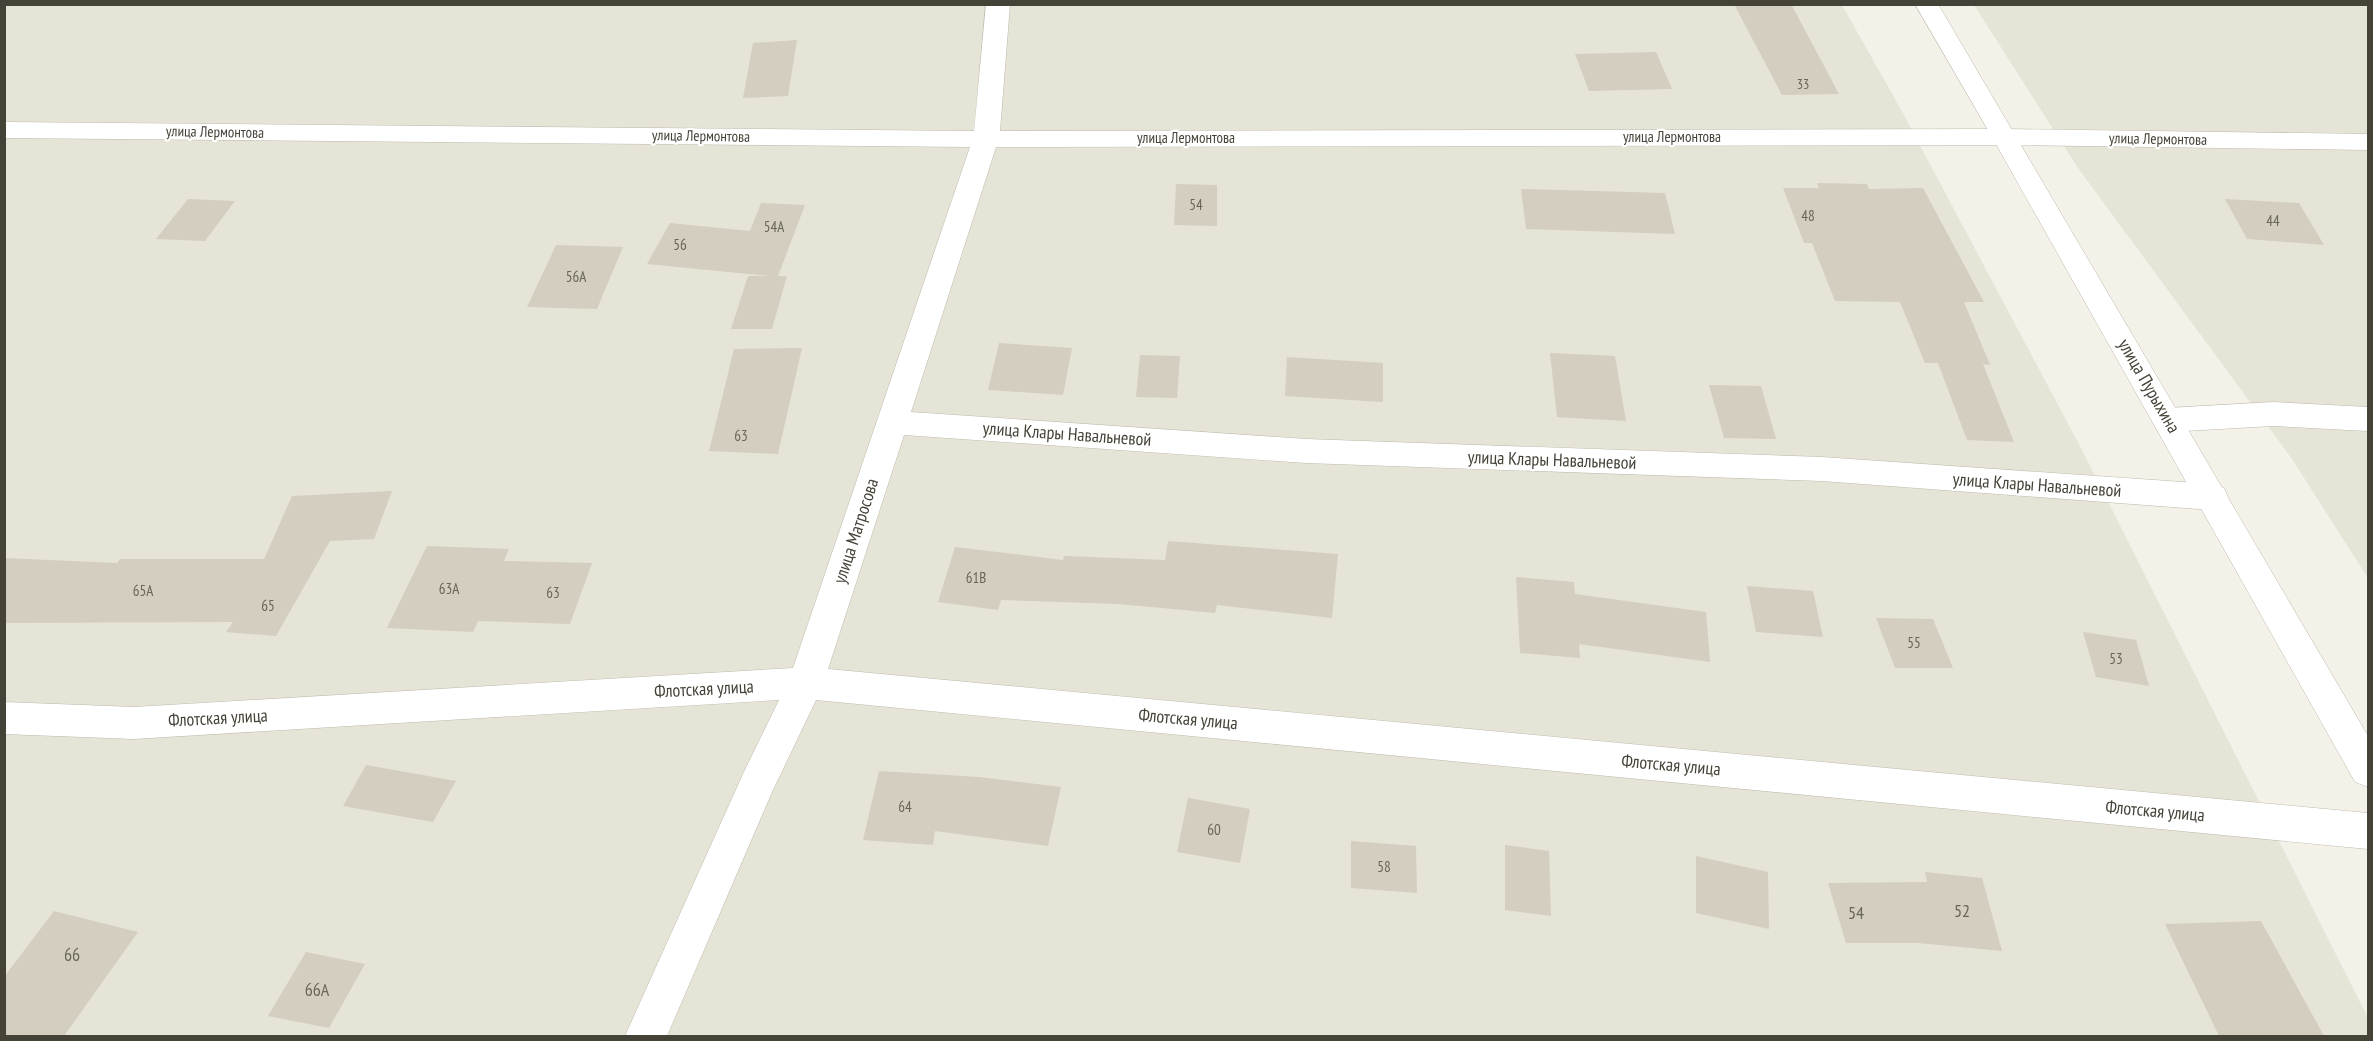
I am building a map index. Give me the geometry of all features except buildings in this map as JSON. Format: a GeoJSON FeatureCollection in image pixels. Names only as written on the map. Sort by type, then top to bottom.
{"type":"FeatureCollection","features":[{"type":"Feature","properties":{"kind":"street","name":"улица Матросова"},"geometry":{"type":"LineString","coordinates":[[646,1036],[756,786],[806,683],[986,139],[998,4]]}},
{"type":"Feature","properties":{"kind":"street","name":"улица Пурыхина"},"geometry":{"type":"LineString","coordinates":[[1926,4],[2006,137],[2368,770]]}},
{"type":"Feature","properties":{"kind":"street","name":"улица Лермонтова"},"geometry":{"type":"LineString","coordinates":[[4,130],[986,139],[2006,137],[2368,142]]}},
{"type":"Feature","properties":{"kind":"street"},"geometry":{"type":"LineString","coordinates":[[2168,420],[2273,414],[2368,419]]}},
{"type":"Feature","properties":{"kind":"street","name":"улица Клары Навальневой"},"geometry":{"type":"LineString","coordinates":[[892,422],[1306,451],[1822,469],[2212,497]]}},
{"type":"Feature","properties":{"kind":"street","name":"Флотская улица"},"geometry":{"type":"LineString","coordinates":[[4,718],[134,723],[806,683],[2368,831]]}},
{"type":"Feature","properties":{"kind":"shaded area"},"geometry":{"type":"Polygon","coordinates":[[[5,4],[1842,5],[1899,106],[2081,448],[2368,1018],[2368,1036],[5,1036],[5,4]]]}},
{"type":"Feature","properties":{"kind":"shaded area"},"geometry":{"type":"Polygon","coordinates":[[[1974,5],[2368,5],[2368,578],[2292,459],[2078,168],[1974,5]]]}}]}
